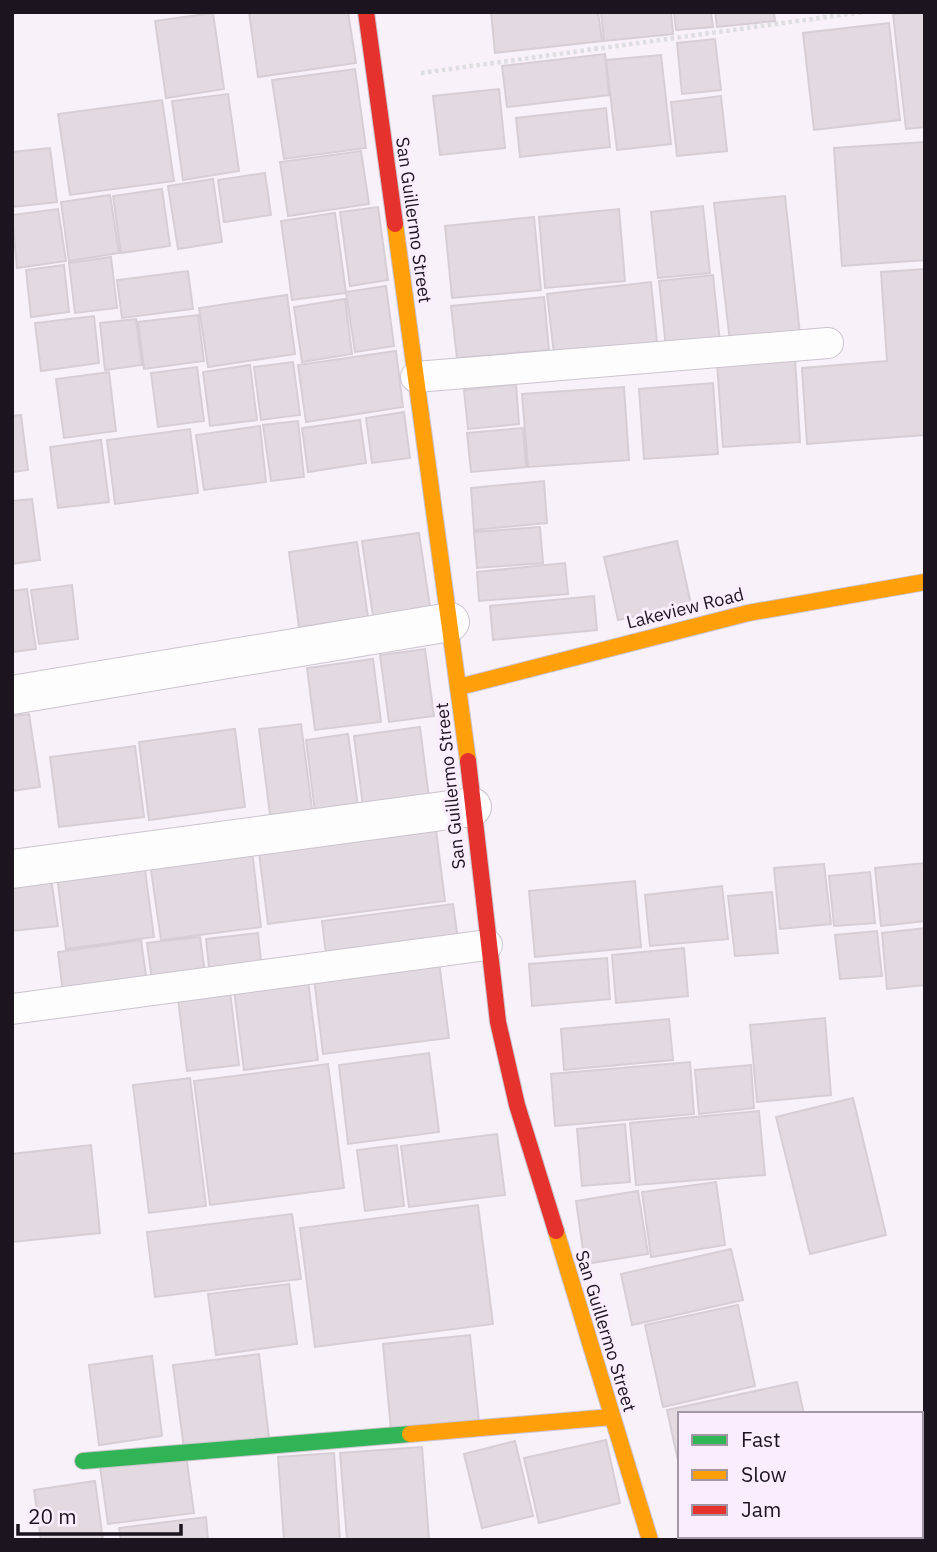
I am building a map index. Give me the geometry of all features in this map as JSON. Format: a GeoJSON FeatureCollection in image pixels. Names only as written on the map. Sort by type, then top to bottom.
{"type":"FeatureCollection","features":[{"type":"Feature","properties":{"kind":"main road","name":"San Guillermo Street"},"geometry":{"type":"LineString","coordinates":[[366,12],[459,687],[498,1022],[517,1105],[650,1540]]}},
{"type":"Feature","properties":{"kind":"main road","name":"Lakeview Road"},"geometry":{"type":"LineString","coordinates":[[459,687],[778,605],[925,582]]}},
{"type":"Feature","properties":{"kind":"main road"},"geometry":{"type":"LineString","coordinates":[[83,1461],[612,1417]]}},
{"type":"Feature","properties":{"kind":"street"},"geometry":{"type":"LineString","coordinates":[[12,695],[450,622]]}},
{"type":"Feature","properties":{"kind":"street"},"geometry":{"type":"LineString","coordinates":[[12,869],[472,807]]}},
{"type":"Feature","properties":{"kind":"lane"},"geometry":{"type":"LineString","coordinates":[[416,377],[828,343]]}},
{"type":"Feature","properties":{"kind":"lane"},"geometry":{"type":"LineString","coordinates":[[12,1009],[487,944]]}},
{"type":"Feature","properties":{"kind":"path"},"geometry":{"type":"LineString","coordinates":[[375,79],[863,12]]}},
{"type":"Feature","properties":{"kind":"building"},"geometry":{"type":"Polygon","coordinates":[[[249,12],[348,12],[356,63],[258,77],[249,12]]]}},
{"type":"Feature","properties":{"kind":"building"},"geometry":{"type":"Polygon","coordinates":[[[491,12],[598,12],[602,41],[495,53],[491,12]]]}},
{"type":"Feature","properties":{"kind":"building"},"geometry":{"type":"Polygon","coordinates":[[[601,12],[671,12],[673,34],[604,41],[601,12]]]}},
{"type":"Feature","properties":{"kind":"building"},"geometry":{"type":"Polygon","coordinates":[[[674,12],[711,12],[713,27],[676,30],[674,12]]]}},
{"type":"Feature","properties":{"kind":"building"},"geometry":{"type":"Polygon","coordinates":[[[715,12],[774,12],[775,21],[717,27],[715,12]]]}},
{"type":"Feature","properties":{"kind":"building"},"geometry":{"type":"Polygon","coordinates":[[[925,12],[925,127],[906,129],[893,14],[925,12]]]}},
{"type":"Feature","properties":{"kind":"building"},"geometry":{"type":"Polygon","coordinates":[[[213,13],[224,89],[166,98],[155,21],[213,13]]]}},
{"type":"Feature","properties":{"kind":"building"},"geometry":{"type":"Polygon","coordinates":[[[889,23],[900,120],[814,130],[803,33],[889,23]]]}},
{"type":"Feature","properties":{"kind":"building"},"geometry":{"type":"Polygon","coordinates":[[[715,39],[721,90],[682,94],[677,43],[715,39]]]}},
{"type":"Feature","properties":{"kind":"building"},"geometry":{"type":"Polygon","coordinates":[[[605,54],[609,95],[507,107],[502,66],[605,54]]]}},
{"type":"Feature","properties":{"kind":"building"},"geometry":{"type":"Polygon","coordinates":[[[661,55],[671,144],[617,150],[606,60],[661,55]]]}},
{"type":"Feature","properties":{"kind":"building"},"geometry":{"type":"Polygon","coordinates":[[[355,69],[366,148],[284,159],[272,80],[355,69]]]}},
{"type":"Feature","properties":{"kind":"building"},"geometry":{"type":"Polygon","coordinates":[[[499,89],[505,148],[440,155],[433,96],[499,89]]]}},
{"type":"Feature","properties":{"kind":"building"},"geometry":{"type":"Polygon","coordinates":[[[228,94],[239,171],[183,180],[172,101],[228,94]]]}},
{"type":"Feature","properties":{"kind":"building"},"geometry":{"type":"Polygon","coordinates":[[[721,96],[727,151],[677,156],[671,102],[721,96]]]}},
{"type":"Feature","properties":{"kind":"building"},"geometry":{"type":"Polygon","coordinates":[[[162,100],[174,181],[70,195],[58,114],[162,100]]]}},
{"type":"Feature","properties":{"kind":"building"},"geometry":{"type":"Polygon","coordinates":[[[606,108],[610,147],[520,157],[516,118],[606,108]]]}},
{"type":"Feature","properties":{"kind":"building"},"geometry":{"type":"Polygon","coordinates":[[[925,142],[925,260],[842,266],[834,148],[925,142]]]}},
{"type":"Feature","properties":{"kind":"building"},"geometry":{"type":"Polygon","coordinates":[[[50,148],[57,202],[12,207],[12,152],[50,148]]]}},
{"type":"Feature","properties":{"kind":"building"},"geometry":{"type":"Polygon","coordinates":[[[361,151],[369,204],[288,216],[280,162],[361,151]]]}},
{"type":"Feature","properties":{"kind":"building"},"geometry":{"type":"Polygon","coordinates":[[[265,173],[271,215],[224,222],[218,180],[265,173]]]}},
{"type":"Feature","properties":{"kind":"building"},"geometry":{"type":"Polygon","coordinates":[[[213,179],[222,242],[178,249],[168,186],[213,179]]]}},
{"type":"Feature","properties":{"kind":"building"},"geometry":{"type":"Polygon","coordinates":[[[162,189],[170,246],[121,253],[113,196],[162,189]]]}},
{"type":"Feature","properties":{"kind":"building"},"geometry":{"type":"Polygon","coordinates":[[[110,195],[119,253],[69,261],[61,202],[110,195]]]}},
{"type":"Feature","properties":{"kind":"building"},"geometry":{"type":"Polygon","coordinates":[[[785,196],[800,334],[730,342],[714,203],[785,196]]]}},
{"type":"Feature","properties":{"kind":"building"},"geometry":{"type":"Polygon","coordinates":[[[703,206],[710,273],[658,278],[651,212],[703,206]]]}},
{"type":"Feature","properties":{"kind":"building"},"geometry":{"type":"Polygon","coordinates":[[[378,207],[388,280],[350,286],[340,212],[378,207]]]}},
{"type":"Feature","properties":{"kind":"building"},"geometry":{"type":"Polygon","coordinates":[[[58,209],[66,261],[17,268],[12,215],[58,209]]]}},
{"type":"Feature","properties":{"kind":"building"},"geometry":{"type":"Polygon","coordinates":[[[619,209],[625,281],[545,288],[539,217],[619,209]]]}},
{"type":"Feature","properties":{"kind":"building"},"geometry":{"type":"Polygon","coordinates":[[[335,213],[346,293],[292,300],[281,221],[335,213]]]}},
{"type":"Feature","properties":{"kind":"building"},"geometry":{"type":"Polygon","coordinates":[[[534,217],[541,290],[452,298],[445,226],[534,217]]]}},
{"type":"Feature","properties":{"kind":"building"},"geometry":{"type":"Polygon","coordinates":[[[111,257],[117,308],[75,313],[69,263],[111,257]]]}},
{"type":"Feature","properties":{"kind":"building"},"geometry":{"type":"Polygon","coordinates":[[[64,265],[69,312],[31,317],[26,270],[64,265]]]}},
{"type":"Feature","properties":{"kind":"building"},"geometry":{"type":"Polygon","coordinates":[[[925,269],[925,435],[807,444],[802,368],[887,361],[881,272],[925,269]]]}},
{"type":"Feature","properties":{"kind":"building"},"geometry":{"type":"Polygon","coordinates":[[[188,271],[193,309],[122,318],[117,280],[188,271]]]}},
{"type":"Feature","properties":{"kind":"building"},"geometry":{"type":"Polygon","coordinates":[[[713,275],[720,342],[666,348],[659,281],[713,275]]]}},
{"type":"Feature","properties":{"kind":"building"},"geometry":{"type":"Polygon","coordinates":[[[651,282],[657,342],[554,354],[547,294],[651,282]]]}},
{"type":"Feature","properties":{"kind":"building"},"geometry":{"type":"Polygon","coordinates":[[[386,286],[394,346],[355,352],[346,292],[386,286]]]}},
{"type":"Feature","properties":{"kind":"building"},"geometry":{"type":"Polygon","coordinates":[[[287,295],[295,354],[208,367],[199,308],[287,295]]]}},
{"type":"Feature","properties":{"kind":"building"},"geometry":{"type":"Polygon","coordinates":[[[544,297],[549,350],[457,358],[451,306],[544,297]]]}},
{"type":"Feature","properties":{"kind":"building"},"geometry":{"type":"Polygon","coordinates":[[[345,299],[352,354],[302,362],[294,307],[345,299]]]}},
{"type":"Feature","properties":{"kind":"building"},"geometry":{"type":"Polygon","coordinates":[[[198,315],[204,361],[144,369],[138,322],[198,315]]]}},
{"type":"Feature","properties":{"kind":"building"},"geometry":{"type":"Polygon","coordinates":[[[94,316],[99,363],[41,371],[35,323],[94,316]]]}},
{"type":"Feature","properties":{"kind":"building"},"geometry":{"type":"Polygon","coordinates":[[[136,319],[142,365],[105,370],[100,323],[136,319]]]}},
{"type":"Feature","properties":{"kind":"building"},"geometry":{"type":"Polygon","coordinates":[[[396,351],[403,407],[306,422],[298,365],[396,351]]]}},
{"type":"Feature","properties":{"kind":"building"},"geometry":{"type":"Polygon","coordinates":[[[795,357],[800,442],[723,447],[717,363],[795,357]]]}},
{"type":"Feature","properties":{"kind":"building"},"geometry":{"type":"Polygon","coordinates":[[[293,362],[300,415],[261,420],[254,367],[293,362]]]}},
{"type":"Feature","properties":{"kind":"building"},"geometry":{"type":"Polygon","coordinates":[[[250,365],[257,420],[210,426],[203,372],[250,365]]]}},
{"type":"Feature","properties":{"kind":"building"},"geometry":{"type":"Polygon","coordinates":[[[197,367],[204,421],[158,427],[151,373],[197,367]]]}},
{"type":"Feature","properties":{"kind":"building"},"geometry":{"type":"Polygon","coordinates":[[[109,372],[116,431],[64,438],[56,379],[109,372]]]}},
{"type":"Feature","properties":{"kind":"building"},"geometry":{"type":"Polygon","coordinates":[[[713,383],[718,454],[644,459],[639,389],[713,383]]]}},
{"type":"Feature","properties":{"kind":"building"},"geometry":{"type":"Polygon","coordinates":[[[516,384],[519,424],[468,429],[464,390],[516,384]]]}},
{"type":"Feature","properties":{"kind":"building"},"geometry":{"type":"Polygon","coordinates":[[[624,387],[629,460],[528,467],[522,394],[624,387]]]}},
{"type":"Feature","properties":{"kind":"building"},"geometry":{"type":"Polygon","coordinates":[[[404,412],[410,458],[372,463],[366,418],[404,412]]]}},
{"type":"Feature","properties":{"kind":"building"},"geometry":{"type":"Polygon","coordinates":[[[21,415],[28,470],[12,472],[12,416],[21,415]]]}},
{"type":"Feature","properties":{"kind":"building"},"geometry":{"type":"Polygon","coordinates":[[[360,420],[366,463],[308,472],[302,428],[360,420]]]}},
{"type":"Feature","properties":{"kind":"building"},"geometry":{"type":"Polygon","coordinates":[[[298,421],[304,477],[271,481],[263,425],[298,421]]]}},
{"type":"Feature","properties":{"kind":"building"},"geometry":{"type":"Polygon","coordinates":[[[260,426],[266,482],[204,490],[196,435],[260,426]]]}},
{"type":"Feature","properties":{"kind":"building"},"geometry":{"type":"Polygon","coordinates":[[[523,428],[526,467],[471,472],[467,433],[523,428]]]}},
{"type":"Feature","properties":{"kind":"building"},"geometry":{"type":"Polygon","coordinates":[[[190,429],[198,493],[115,504],[107,440],[190,429]]]}},
{"type":"Feature","properties":{"kind":"building"},"geometry":{"type":"Polygon","coordinates":[[[101,440],[109,502],[58,508],[50,447],[101,440]]]}},
{"type":"Feature","properties":{"kind":"building"},"geometry":{"type":"Polygon","coordinates":[[[544,481],[547,523],[474,530],[471,488],[544,481]]]}},
{"type":"Feature","properties":{"kind":"building"},"geometry":{"type":"Polygon","coordinates":[[[32,499],[40,560],[12,564],[12,501],[32,499]]]}},
{"type":"Feature","properties":{"kind":"building"},"geometry":{"type":"Polygon","coordinates":[[[540,527],[543,563],[477,568],[474,532],[540,527]]]}},
{"type":"Feature","properties":{"kind":"building"},"geometry":{"type":"Polygon","coordinates":[[[419,533],[430,607],[373,616],[362,541],[419,533]]]}},
{"type":"Feature","properties":{"kind":"building"},"geometry":{"type":"Polygon","coordinates":[[[677,541],[691,604],[618,620],[604,557],[677,541]]]}},
{"type":"Feature","properties":{"kind":"building"},"geometry":{"type":"Polygon","coordinates":[[[357,542],[368,617],[299,627],[289,552],[357,542]]]}},
{"type":"Feature","properties":{"kind":"building"},"geometry":{"type":"Polygon","coordinates":[[[565,563],[568,594],[479,601],[477,572],[565,563]]]}},
{"type":"Feature","properties":{"kind":"building"},"geometry":{"type":"Polygon","coordinates":[[[72,585],[78,639],[39,644],[31,590],[72,585]]]}},
{"type":"Feature","properties":{"kind":"building"},"geometry":{"type":"Polygon","coordinates":[[[27,589],[36,649],[12,652],[12,591],[27,589]]]}},
{"type":"Feature","properties":{"kind":"building"},"geometry":{"type":"Polygon","coordinates":[[[594,596],[597,630],[493,640],[490,606],[594,596]]]}},
{"type":"Feature","properties":{"kind":"building"},"geometry":{"type":"Polygon","coordinates":[[[425,649],[434,716],[389,722],[380,655],[425,649]]]}},
{"type":"Feature","properties":{"kind":"building"},"geometry":{"type":"Polygon","coordinates":[[[373,659],[381,722],[315,730],[307,668],[373,659]]]}},
{"type":"Feature","properties":{"kind":"building"},"geometry":{"type":"Polygon","coordinates":[[[29,714],[40,787],[12,791],[12,716],[29,714]]]}},
{"type":"Feature","properties":{"kind":"building"},"geometry":{"type":"Polygon","coordinates":[[[301,724],[313,817],[271,822],[259,729],[301,724]]]}},
{"type":"Feature","properties":{"kind":"building"},"geometry":{"type":"Polygon","coordinates":[[[420,727],[430,806],[364,814],[354,736],[420,727]]]}},
{"type":"Feature","properties":{"kind":"building"},"geometry":{"type":"Polygon","coordinates":[[[235,729],[245,807],[149,820],[139,742],[235,729]]]}},
{"type":"Feature","properties":{"kind":"building"},"geometry":{"type":"Polygon","coordinates":[[[348,734],[359,814],[316,820],[306,740],[348,734]]]}},
{"type":"Feature","properties":{"kind":"building"},"geometry":{"type":"Polygon","coordinates":[[[135,746],[144,817],[59,827],[50,757],[135,746]]]}},
{"type":"Feature","properties":{"kind":"building"},"geometry":{"type":"Polygon","coordinates":[[[435,822],[445,901],[268,924],[258,845],[435,822]]]}},
{"type":"Feature","properties":{"kind":"building"},"geometry":{"type":"Polygon","coordinates":[[[251,842],[261,927],[161,940],[149,856],[251,842]]]}},
{"type":"Feature","properties":{"kind":"building"},"geometry":{"type":"Polygon","coordinates":[[[143,855],[154,937],[66,949],[56,867],[143,855]]]}},
{"type":"Feature","properties":{"kind":"building"},"geometry":{"type":"Polygon","coordinates":[[[925,863],[925,921],[881,926],[875,868],[925,863]]]}},
{"type":"Feature","properties":{"kind":"building"},"geometry":{"type":"Polygon","coordinates":[[[824,864],[831,924],[780,929],[774,868],[824,864]]]}},
{"type":"Feature","properties":{"kind":"building"},"geometry":{"type":"Polygon","coordinates":[[[49,865],[58,926],[12,931],[12,870],[49,865]]]}},
{"type":"Feature","properties":{"kind":"building"},"geometry":{"type":"Polygon","coordinates":[[[870,872],[875,923],[834,926],[829,876],[870,872]]]}},
{"type":"Feature","properties":{"kind":"building"},"geometry":{"type":"Polygon","coordinates":[[[635,881],[641,947],[535,957],[529,891],[635,881]]]}},
{"type":"Feature","properties":{"kind":"building"},"geometry":{"type":"Polygon","coordinates":[[[722,886],[728,939],[650,946],[645,895],[722,886]]]}},
{"type":"Feature","properties":{"kind":"building"},"geometry":{"type":"Polygon","coordinates":[[[772,892],[778,953],[735,956],[728,896],[772,892]]]}},
{"type":"Feature","properties":{"kind":"building"},"geometry":{"type":"Polygon","coordinates":[[[453,904],[459,946],[327,963],[322,921],[453,904]]]}},
{"type":"Feature","properties":{"kind":"building"},"geometry":{"type":"Polygon","coordinates":[[[925,928],[925,985],[887,989],[882,933],[925,928]]]}},
{"type":"Feature","properties":{"kind":"building"},"geometry":{"type":"Polygon","coordinates":[[[877,931],[882,976],[840,979],[835,935],[877,931]]]}},
{"type":"Feature","properties":{"kind":"building"},"geometry":{"type":"Polygon","coordinates":[[[258,933],[262,970],[210,976],[206,939],[258,933]]]}},
{"type":"Feature","properties":{"kind":"building"},"geometry":{"type":"Polygon","coordinates":[[[200,937],[206,981],[153,988],[147,943],[200,937]]]}},
{"type":"Feature","properties":{"kind":"building"},"geometry":{"type":"Polygon","coordinates":[[[141,940],[148,990],[64,1001],[58,952],[141,940]]]}},
{"type":"Feature","properties":{"kind":"building"},"geometry":{"type":"Polygon","coordinates":[[[684,948],[688,996],[616,1003],[612,955],[684,948]]]}},
{"type":"Feature","properties":{"kind":"building"},"geometry":{"type":"Polygon","coordinates":[[[607,958],[610,999],[532,1006],[529,964],[607,958]]]}},
{"type":"Feature","properties":{"kind":"building"},"geometry":{"type":"Polygon","coordinates":[[[439,962],[449,1038],[323,1054],[314,978],[439,962]]]}},
{"type":"Feature","properties":{"kind":"building"},"geometry":{"type":"Polygon","coordinates":[[[308,981],[318,1060],[244,1070],[234,990],[308,981]]]}},
{"type":"Feature","properties":{"kind":"building"},"geometry":{"type":"Polygon","coordinates":[[[230,992],[239,1065],[187,1071],[178,999],[230,992]]]}},
{"type":"Feature","properties":{"kind":"building"},"geometry":{"type":"Polygon","coordinates":[[[825,1018],[831,1095],[757,1102],[750,1025],[825,1018]]]}},
{"type":"Feature","properties":{"kind":"building"},"geometry":{"type":"Polygon","coordinates":[[[669,1019],[673,1060],[564,1070],[561,1029],[669,1019]]]}},
{"type":"Feature","properties":{"kind":"building"},"geometry":{"type":"Polygon","coordinates":[[[429,1053],[439,1132],[348,1144],[339,1065],[429,1053]]]}},
{"type":"Feature","properties":{"kind":"building"},"geometry":{"type":"Polygon","coordinates":[[[690,1062],[694,1114],[555,1126],[551,1074],[690,1062]]]}},
{"type":"Feature","properties":{"kind":"building"},"geometry":{"type":"Polygon","coordinates":[[[328,1064],[344,1188],[210,1205],[194,1081],[328,1064]]]}},
{"type":"Feature","properties":{"kind":"building"},"geometry":{"type":"Polygon","coordinates":[[[751,1065],[754,1108],[699,1114],[695,1070],[751,1065]]]}},
{"type":"Feature","properties":{"kind":"building"},"geometry":{"type":"Polygon","coordinates":[[[190,1078],[206,1206],[149,1213],[133,1085],[190,1078]]]}},
{"type":"Feature","properties":{"kind":"building"},"geometry":{"type":"Polygon","coordinates":[[[853,1098],[886,1235],[810,1254],[776,1117],[853,1098]]]}},
{"type":"Feature","properties":{"kind":"building"},"geometry":{"type":"Polygon","coordinates":[[[759,1111],[765,1175],[636,1185],[630,1123],[759,1111]]]}},
{"type":"Feature","properties":{"kind":"building"},"geometry":{"type":"Polygon","coordinates":[[[625,1124],[630,1182],[582,1186],[577,1129],[625,1124]]]}},
{"type":"Feature","properties":{"kind":"building"},"geometry":{"type":"Polygon","coordinates":[[[497,1134],[505,1195],[409,1207],[401,1146],[497,1134]]]}},
{"type":"Feature","properties":{"kind":"building"},"geometry":{"type":"Polygon","coordinates":[[[91,1145],[100,1233],[12,1242],[12,1154],[91,1145]]]}},
{"type":"Feature","properties":{"kind":"building"},"geometry":{"type":"Polygon","coordinates":[[[397,1145],[404,1206],[365,1211],[357,1150],[397,1145]]]}},
{"type":"Feature","properties":{"kind":"building"},"geometry":{"type":"Polygon","coordinates":[[[716,1182],[725,1245],[651,1257],[642,1192],[716,1182]]]}},
{"type":"Feature","properties":{"kind":"building"},"geometry":{"type":"Polygon","coordinates":[[[638,1191],[648,1254],[585,1264],[576,1201],[638,1191]]]}},
{"type":"Feature","properties":{"kind":"building"},"geometry":{"type":"Polygon","coordinates":[[[478,1205],[493,1324],[315,1347],[300,1228],[478,1205]]]}},
{"type":"Feature","properties":{"kind":"building"},"geometry":{"type":"Polygon","coordinates":[[[292,1214],[301,1279],[155,1297],[147,1232],[292,1214]]]}},
{"type":"Feature","properties":{"kind":"building"},"geometry":{"type":"Polygon","coordinates":[[[731,1249],[743,1300],[632,1325],[621,1274],[731,1249]]]}},
{"type":"Feature","properties":{"kind":"building"},"geometry":{"type":"Polygon","coordinates":[[[289,1284],[297,1344],[216,1355],[208,1294],[289,1284]]]}},
{"type":"Feature","properties":{"kind":"building"},"geometry":{"type":"Polygon","coordinates":[[[738,1305],[755,1386],[663,1407],[645,1325],[738,1305]]]}},
{"type":"Feature","properties":{"kind":"building"},"geometry":{"type":"Polygon","coordinates":[[[470,1335],[479,1422],[391,1430],[383,1344],[470,1335]]]}},
{"type":"Feature","properties":{"kind":"building"},"geometry":{"type":"Polygon","coordinates":[[[259,1354],[269,1438],[184,1449],[173,1365],[259,1354]]]}},
{"type":"Feature","properties":{"kind":"building"},"geometry":{"type":"Polygon","coordinates":[[[152,1356],[162,1436],[99,1445],[89,1365],[152,1356]]]}},
{"type":"Feature","properties":{"kind":"building"},"geometry":{"type":"Polygon","coordinates":[[[797,1382],[804,1412],[678,1412],[678,1461],[667,1410],[797,1382]]]}},
{"type":"Feature","properties":{"kind":"building"},"geometry":{"type":"Polygon","coordinates":[[[606,1440],[620,1503],[539,1523],[524,1458],[606,1440]]]}},
{"type":"Feature","properties":{"kind":"building"},"geometry":{"type":"Polygon","coordinates":[[[515,1441],[533,1516],[482,1528],[464,1454],[515,1441]]]}},
{"type":"Feature","properties":{"kind":"building"},"geometry":{"type":"Polygon","coordinates":[[[422,1447],[429,1540],[347,1540],[340,1453],[422,1447]]]}},
{"type":"Feature","properties":{"kind":"building"},"geometry":{"type":"Polygon","coordinates":[[[334,1453],[340,1540],[284,1540],[278,1457],[334,1453]]]}},
{"type":"Feature","properties":{"kind":"building"},"geometry":{"type":"Polygon","coordinates":[[[186,1455],[194,1513],[108,1524],[100,1466],[186,1455]]]}},
{"type":"Feature","properties":{"kind":"building"},"geometry":{"type":"Polygon","coordinates":[[[95,1481],[103,1540],[41,1540],[34,1490],[95,1481]]]}},
{"type":"Feature","properties":{"kind":"building"},"geometry":{"type":"Polygon","coordinates":[[[206,1517],[208,1540],[121,1540],[119,1528],[206,1517]]]}},
{"type":"Feature","properties":{"kind":"building"},"geometry":{"type":"Polygon","coordinates":[[[794,1538],[795,1540],[705,1540],[794,1538]]]}},
{"type":"Feature","properties":{"kind":"traffic: fast"},"geometry":{"type":"LineString","coordinates":[[83,1461],[410,1434]]}},
{"type":"Feature","properties":{"kind":"traffic: slow"},"geometry":{"type":"LineString","coordinates":[[395,224],[468,761]]}},
{"type":"Feature","properties":{"kind":"traffic: slow"},"geometry":{"type":"LineString","coordinates":[[459,687],[748,613],[925,582]]}},
{"type":"Feature","properties":{"kind":"traffic: slow"},"geometry":{"type":"LineString","coordinates":[[556,1231],[650,1540]]}},
{"type":"Feature","properties":{"kind":"traffic: slow"},"geometry":{"type":"LineString","coordinates":[[410,1434],[612,1417]]}},
{"type":"Feature","properties":{"kind":"traffic: jam"},"geometry":{"type":"LineString","coordinates":[[366,12],[395,224]]}},
{"type":"Feature","properties":{"kind":"traffic: jam"},"geometry":{"type":"LineString","coordinates":[[468,761],[498,1022],[517,1105],[556,1231]]}}]}
